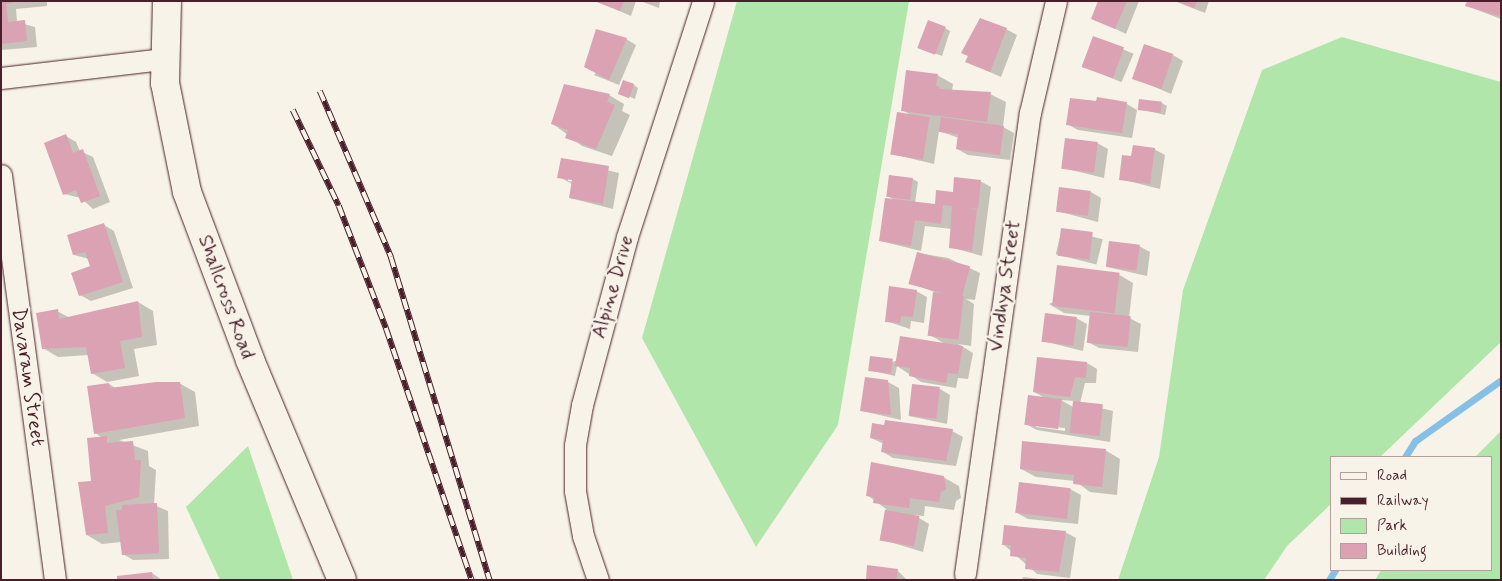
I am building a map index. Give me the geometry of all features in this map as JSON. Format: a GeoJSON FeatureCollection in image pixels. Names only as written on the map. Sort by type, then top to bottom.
{"type":"FeatureCollection","features":[{"type":"Feature","properties":{"kind":"street","name":"Shallcross Road"},"geometry":{"type":"LineString","coordinates":[[167,1],[162,59],[187,192],[250,360],[342,580]]}},
{"type":"Feature","properties":{"kind":"street","name":"Alpine Drive"},"geometry":{"type":"LineString","coordinates":[[598,580],[583,536],[575,491],[575,446],[582,405],[627,237],[703,1]]}},
{"type":"Feature","properties":{"kind":"street","name":"Vindhya Street"},"geometry":{"type":"LineString","coordinates":[[965,574],[1030,113],[1056,1]]}},
{"type":"Feature","properties":{"kind":"street"},"geometry":{"type":"LineString","coordinates":[[1,78],[162,59]]}},
{"type":"Feature","properties":{"kind":"street","name":"Davaram Street"},"geometry":{"type":"LineString","coordinates":[[1,175],[55,580]]}},
{"type":"Feature","properties":{"kind":"green space"},"geometry":{"type":"Polygon","coordinates":[[[737,1],[909,1],[838,425],[756,547],[642,338],[737,1]]]}},
{"type":"Feature","properties":{"kind":"green space"},"geometry":{"type":"Polygon","coordinates":[[[1342,37],[1501,82],[1501,342],[1381,456],[1330,456],[1330,505],[1287,546],[1264,580],[1118,580],[1159,457],[1183,290],[1262,70],[1342,37]]]}},
{"type":"Feature","properties":{"kind":"green space"},"geometry":{"type":"Polygon","coordinates":[[[1501,431],[1501,580],[1375,580],[1380,571],[1492,571],[1492,456],[1476,456],[1501,431]]]}},
{"type":"Feature","properties":{"kind":"green space"},"geometry":{"type":"Polygon","coordinates":[[[248,446],[293,580],[220,580],[186,507],[248,446]]]}},
{"type":"Feature","properties":{"kind":"building"},"geometry":{"type":"Polygon","coordinates":[[[1,1],[20,1],[6,4],[8,22],[25,20],[27,41],[1,44],[1,1]]]}},
{"type":"Feature","properties":{"kind":"building"},"geometry":{"type":"Polygon","coordinates":[[[594,1],[624,1],[620,11],[594,1]]]}},
{"type":"Feature","properties":{"kind":"building"},"geometry":{"type":"Polygon","coordinates":[[[1098,1],[1127,1],[1115,29],[1091,19],[1098,1]]]}},
{"type":"Feature","properties":{"kind":"building"},"geometry":{"type":"Polygon","coordinates":[[[1176,1],[1197,1],[1194,8],[1176,1]]]}},
{"type":"Feature","properties":{"kind":"building"},"geometry":{"type":"Polygon","coordinates":[[[1467,1],[1501,1],[1499,16],[1465,6],[1467,1]]]}},
{"type":"Feature","properties":{"kind":"building"},"geometry":{"type":"Polygon","coordinates":[[[980,18],[1007,28],[990,72],[965,62],[968,56],[961,53],[980,18]]]}},
{"type":"Feature","properties":{"kind":"building"},"geometry":{"type":"Polygon","coordinates":[[[928,20],[946,27],[935,55],[917,48],[928,20]]]}},
{"type":"Feature","properties":{"kind":"building"},"geometry":{"type":"Polygon","coordinates":[[[596,29],[627,38],[609,80],[584,67],[596,29]]]}},
{"type":"Feature","properties":{"kind":"building"},"geometry":{"type":"Polygon","coordinates":[[[1093,36],[1124,47],[1113,78],[1082,67],[1093,36]]]}},
{"type":"Feature","properties":{"kind":"building"},"geometry":{"type":"Polygon","coordinates":[[[1144,44],[1173,54],[1161,89],[1132,79],[1144,44]]]}},
{"type":"Feature","properties":{"kind":"building"},"geometry":{"type":"Polygon","coordinates":[[[906,70],[938,74],[936,85],[941,89],[991,92],[987,122],[901,111],[906,70]]]}},
{"type":"Feature","properties":{"kind":"building"},"geometry":{"type":"Polygon","coordinates":[[[623,80],[634,84],[629,98],[618,94],[623,80]]]}},
{"type":"Feature","properties":{"kind":"building"},"geometry":{"type":"Polygon","coordinates":[[[564,84],[610,94],[607,102],[615,105],[596,149],[565,138],[568,130],[551,124],[564,84]]]}},
{"type":"Feature","properties":{"kind":"building"},"geometry":{"type":"Polygon","coordinates":[[[1097,97],[1127,102],[1122,133],[1066,125],[1070,98],[1096,101],[1097,97]]]}},
{"type":"Feature","properties":{"kind":"building"},"geometry":{"type":"Polygon","coordinates":[[[1139,99],[1162,102],[1160,113],[1138,110],[1139,99]]]}},
{"type":"Feature","properties":{"kind":"building"},"geometry":{"type":"Polygon","coordinates":[[[897,112],[930,117],[923,160],[890,154],[897,112]]]}},
{"type":"Feature","properties":{"kind":"building"},"geometry":{"type":"Polygon","coordinates":[[[941,117],[1004,126],[1000,155],[956,149],[958,134],[939,132],[941,117]]]}},
{"type":"Feature","properties":{"kind":"building"},"geometry":{"type":"Polygon","coordinates":[[[66,134],[73,153],[83,149],[100,196],[81,203],[76,190],[63,195],[44,143],[66,134]]]}},
{"type":"Feature","properties":{"kind":"building"},"geometry":{"type":"Polygon","coordinates":[[[1065,138],[1098,142],[1094,173],[1061,169],[1065,138]]]}},
{"type":"Feature","properties":{"kind":"building"},"geometry":{"type":"Polygon","coordinates":[[[1133,145],[1155,148],[1150,184],[1119,180],[1122,155],[1131,156],[1133,145]]]}},
{"type":"Feature","properties":{"kind":"building"},"geometry":{"type":"Polygon","coordinates":[[[561,158],[609,166],[603,204],[569,198],[572,180],[557,178],[561,158]]]}},
{"type":"Feature","properties":{"kind":"building"},"geometry":{"type":"Polygon","coordinates":[[[889,175],[913,178],[910,200],[886,197],[889,175]]]}},
{"type":"Feature","properties":{"kind":"building"},"geometry":{"type":"Polygon","coordinates":[[[954,177],[981,180],[978,209],[969,208],[977,210],[972,251],[949,248],[952,206],[943,205],[941,224],[915,220],[911,246],[879,241],[885,198],[935,204],[936,190],[953,192],[954,177]]]}},
{"type":"Feature","properties":{"kind":"building"},"geometry":{"type":"Polygon","coordinates":[[[1059,187],[1091,191],[1088,216],[1056,212],[1059,187]]]}},
{"type":"Feature","properties":{"kind":"building"},"geometry":{"type":"Polygon","coordinates":[[[104,223],[123,282],[79,296],[71,273],[90,266],[85,252],[73,255],[67,235],[104,223]]]}},
{"type":"Feature","properties":{"kind":"building"},"geometry":{"type":"Polygon","coordinates":[[[1061,228],[1093,232],[1089,260],[1058,256],[1061,228]]]}},
{"type":"Feature","properties":{"kind":"building"},"geometry":{"type":"Polygon","coordinates":[[[1109,241],[1140,245],[1137,271],[1106,267],[1109,241]]]}},
{"type":"Feature","properties":{"kind":"building"},"geometry":{"type":"Polygon","coordinates":[[[917,252],[970,266],[962,298],[908,284],[917,252]]]}},
{"type":"Feature","properties":{"kind":"building"},"geometry":{"type":"Polygon","coordinates":[[[1057,265],[1120,273],[1115,313],[1052,306],[1057,265]]]}},
{"type":"Feature","properties":{"kind":"building"},"geometry":{"type":"Polygon","coordinates":[[[889,286],[917,290],[913,317],[901,316],[900,323],[885,322],[889,286]]]}},
{"type":"Feature","properties":{"kind":"building"},"geometry":{"type":"Polygon","coordinates":[[[933,292],[964,296],[958,339],[928,336],[933,292]]]}},
{"type":"Feature","properties":{"kind":"building"},"geometry":{"type":"Polygon","coordinates":[[[138,301],[142,337],[120,341],[125,368],[91,374],[86,347],[42,349],[36,313],[58,309],[59,319],[138,301]]]}},
{"type":"Feature","properties":{"kind":"building"},"geometry":{"type":"Polygon","coordinates":[[[1090,312],[1131,316],[1128,347],[1087,343],[1090,312]]]}},
{"type":"Feature","properties":{"kind":"building"},"geometry":{"type":"Polygon","coordinates":[[[1045,313],[1077,317],[1073,346],[1041,342],[1045,313]]]}},
{"type":"Feature","properties":{"kind":"building"},"geometry":{"type":"Polygon","coordinates":[[[900,336],[963,346],[958,374],[948,373],[946,383],[909,376],[910,368],[895,366],[900,336]]]}},
{"type":"Feature","properties":{"kind":"building"},"geometry":{"type":"Polygon","coordinates":[[[870,356],[893,359],[891,374],[868,371],[870,356]]]}},
{"type":"Feature","properties":{"kind":"building"},"geometry":{"type":"Polygon","coordinates":[[[1037,357],[1087,362],[1086,378],[1075,377],[1070,397],[1033,392],[1037,357]]]}},
{"type":"Feature","properties":{"kind":"building"},"geometry":{"type":"Polygon","coordinates":[[[865,377],[888,380],[891,415],[860,411],[865,377]]]}},
{"type":"Feature","properties":{"kind":"building"},"geometry":{"type":"Polygon","coordinates":[[[156,382],[180,382],[185,418],[94,434],[87,386],[109,383],[110,388],[156,382]]]}},
{"type":"Feature","properties":{"kind":"building"},"geometry":{"type":"Polygon","coordinates":[[[912,384],[940,387],[937,419],[909,416],[912,384]]]}},
{"type":"Feature","properties":{"kind":"building"},"geometry":{"type":"Polygon","coordinates":[[[1028,395],[1062,399],[1058,429],[1024,425],[1028,395]]]}},
{"type":"Feature","properties":{"kind":"building"},"geometry":{"type":"Polygon","coordinates":[[[1073,401],[1103,404],[1099,436],[1070,433],[1073,401]]]}},
{"type":"Feature","properties":{"kind":"building"},"geometry":{"type":"Polygon","coordinates":[[[885,420],[953,429],[946,461],[881,452],[883,440],[870,438],[872,423],[884,425],[885,420]]]}},
{"type":"Feature","properties":{"kind":"building"},"geometry":{"type":"Polygon","coordinates":[[[107,436],[107,443],[133,441],[135,460],[141,460],[139,497],[105,506],[108,533],[86,535],[78,482],[91,481],[87,438],[107,436]]]}},
{"type":"Feature","properties":{"kind":"building"},"geometry":{"type":"Polygon","coordinates":[[[1022,441],[1106,449],[1102,487],[1073,484],[1074,475],[1020,469],[1022,441]]]}},
{"type":"Feature","properties":{"kind":"building"},"geometry":{"type":"Polygon","coordinates":[[[871,462],[944,476],[946,489],[941,492],[939,502],[910,498],[909,508],[873,503],[874,497],[866,496],[871,462]]]}},
{"type":"Feature","properties":{"kind":"building"},"geometry":{"type":"Polygon","coordinates":[[[1019,482],[1071,488],[1067,519],[1015,513],[1019,482]]]}},
{"type":"Feature","properties":{"kind":"building"},"geometry":{"type":"Polygon","coordinates":[[[157,503],[159,553],[122,555],[116,510],[122,510],[122,505],[157,503]]]}},
{"type":"Feature","properties":{"kind":"building"},"geometry":{"type":"Polygon","coordinates":[[[885,510],[919,516],[914,547],[880,541],[885,510]]]}},
{"type":"Feature","properties":{"kind":"building"},"geometry":{"type":"Polygon","coordinates":[[[1004,525],[1066,531],[1059,572],[1025,569],[1026,558],[1010,556],[1011,545],[1002,545],[1004,525]]]}},
{"type":"Feature","properties":{"kind":"building"},"geometry":{"type":"Polygon","coordinates":[[[867,565],[898,569],[896,580],[866,580],[867,565]]]}},
{"type":"Feature","properties":{"kind":"building"},"geometry":{"type":"Polygon","coordinates":[[[152,572],[153,580],[117,580],[117,576],[152,572]]]}},
{"type":"Feature","properties":{"kind":"waterway"},"geometry":{"type":"LineString","coordinates":[[1406,456],[1415,441],[1501,380]]}},
{"type":"Feature","properties":{"kind":"waterway"},"geometry":{"type":"LineString","coordinates":[[1329,580],[1334,571]]}},
{"type":"Feature","properties":{"kind":"railway"},"geometry":{"type":"LineString","coordinates":[[320,91],[391,257],[490,580]]}},
{"type":"Feature","properties":{"kind":"railway"},"geometry":{"type":"LineString","coordinates":[[293,110],[339,206],[386,328],[472,580]]}}]}
